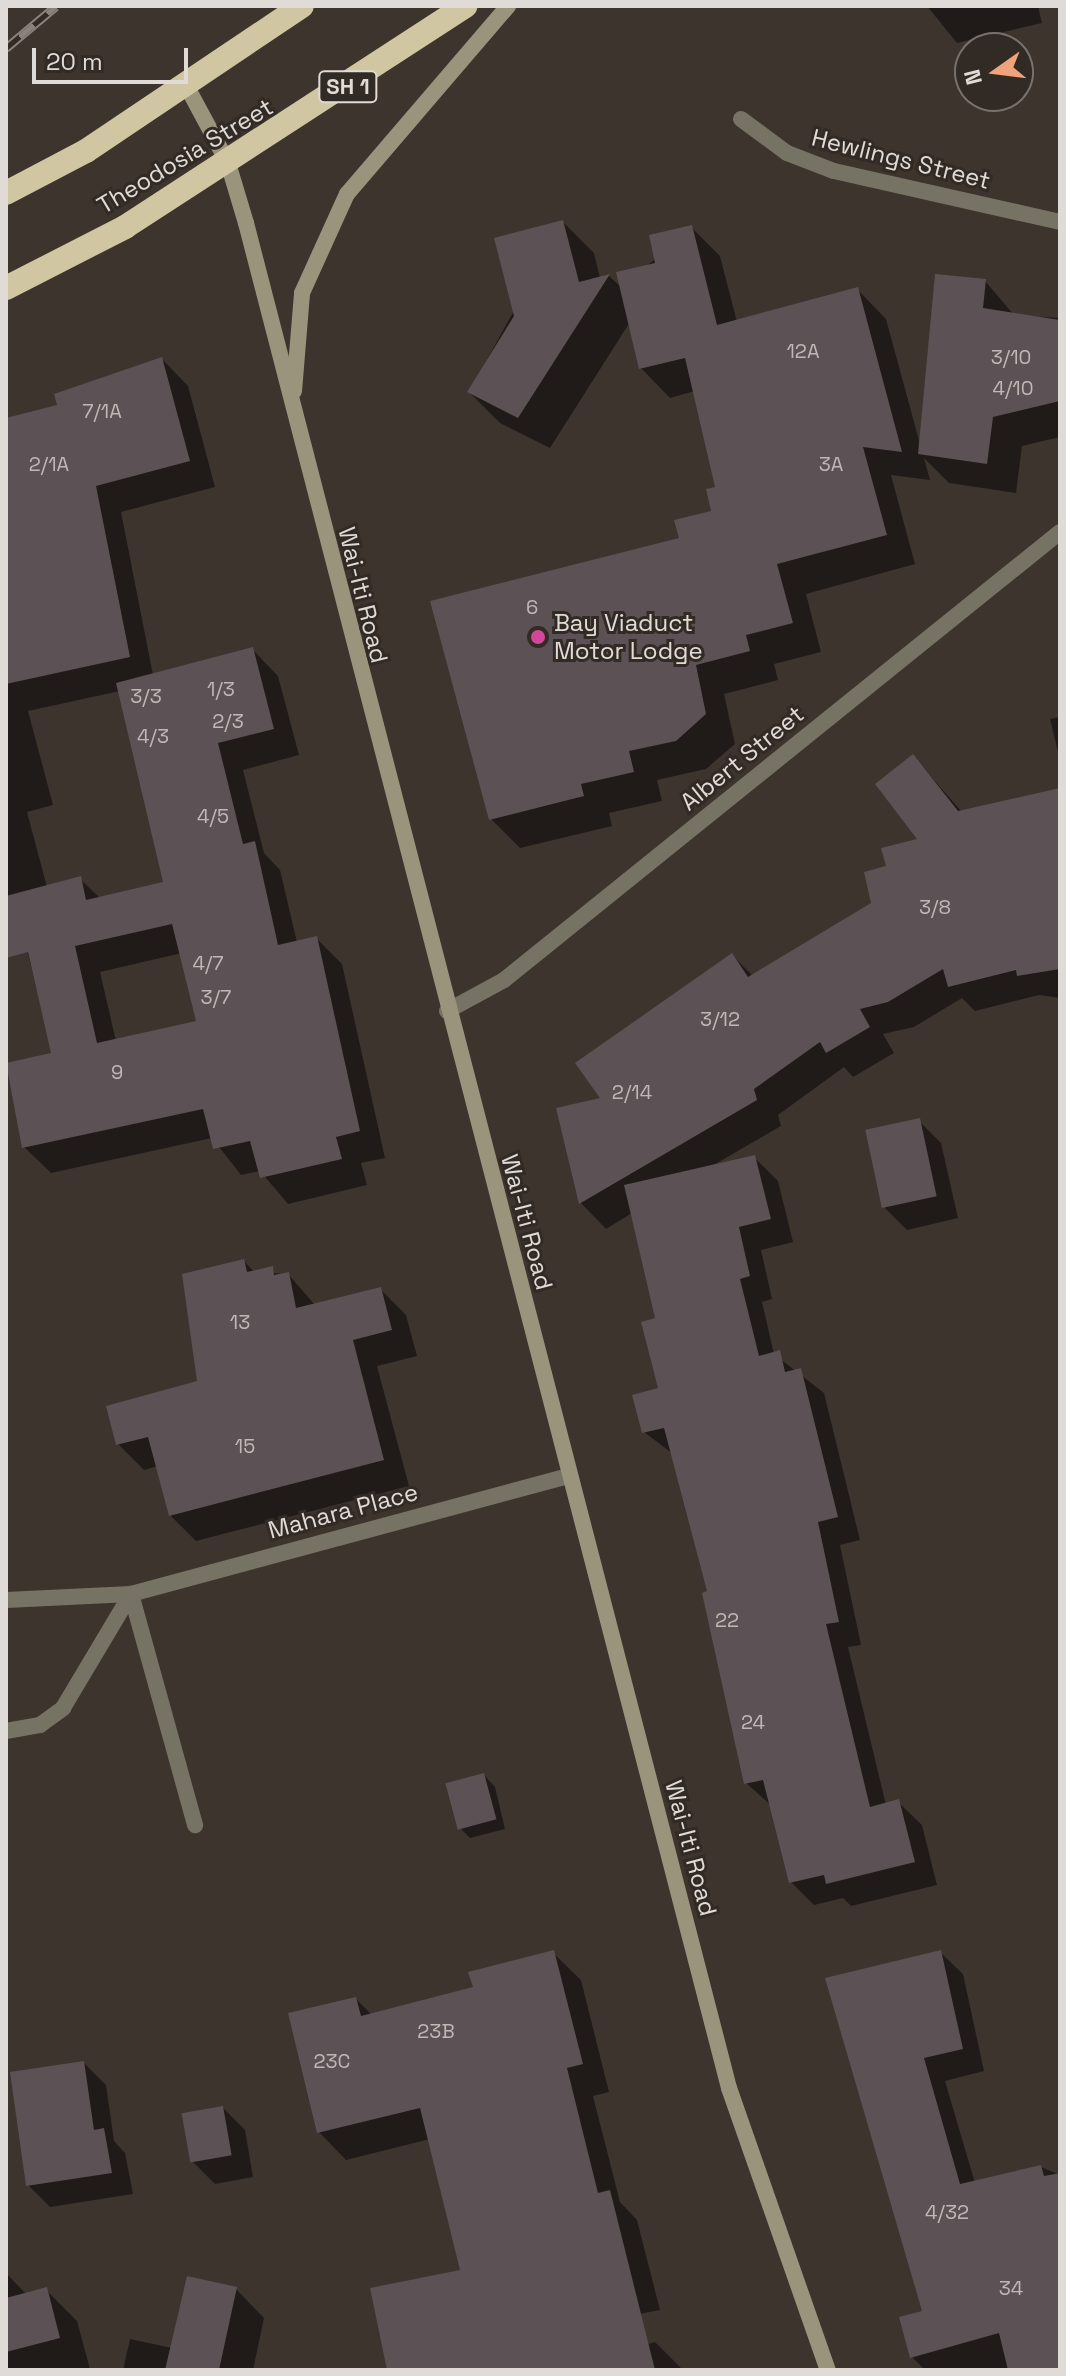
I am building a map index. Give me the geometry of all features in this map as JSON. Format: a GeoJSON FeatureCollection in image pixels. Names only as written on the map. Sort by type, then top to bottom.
{"type":"FeatureCollection","features":[{"type":"Feature","properties":{"kind":"highway"},"geometry":{"type":"LineString","coordinates":[[6,193],[186,85],[302,6]]}},
{"type":"Feature","properties":{"kind":"highway","name":"Theodosia Street"},"geometry":{"type":"LineString","coordinates":[[6,288],[228,163],[465,6]]}},
{"type":"Feature","properties":{"kind":"main road"},"geometry":{"type":"LineString","coordinates":[[293,407],[302,293],[347,194],[508,6]]}},
{"type":"Feature","properties":{"kind":"main road","name":"Wai-Iti Road"},"geometry":{"type":"LineString","coordinates":[[186,85],[228,163],[729,2088],[828,2370]]}},
{"type":"Feature","properties":{"kind":"street","name":"Hewlings Street"},"geometry":{"type":"LineString","coordinates":[[741,119],[787,153],[834,171],[1060,222]]}},
{"type":"Feature","properties":{"kind":"street","name":"Albert Street"},"geometry":{"type":"LineString","coordinates":[[447,1011],[504,980],[1060,532]]}},
{"type":"Feature","properties":{"kind":"street","name":"Mahara Place"},"geometry":{"type":"LineString","coordinates":[[6,1600],[131,1594],[568,1476]]}},
{"type":"Feature","properties":{"kind":"street"},"geometry":{"type":"LineString","coordinates":[[6,1731],[40,1725],[63,1708],[131,1594]]}},
{"type":"Feature","properties":{"kind":"street"},"geometry":{"type":"LineString","coordinates":[[131,1594],[195,1825]]}},
{"type":"Feature","properties":{"kind":"building"},"geometry":{"type":"Polygon","coordinates":[[[563,220],[579,282],[610,274],[518,418],[467,392],[514,316],[494,238],[563,220]]]}},
{"type":"Feature","properties":{"kind":"building"},"geometry":{"type":"Polygon","coordinates":[[[692,225],[717,325],[858,287],[902,452],[863,447],[887,535],[777,564],[793,623],[746,635],[750,651],[696,665],[706,714],[676,741],[629,751],[634,772],[581,784],[584,796],[489,820],[430,601],[679,538],[674,520],[711,511],[706,489],[715,487],[685,358],[639,369],[616,272],[655,263],[649,235],[692,225]]]}},
{"type":"Feature","properties":{"kind":"building"},"geometry":{"type":"Polygon","coordinates":[[[935,274],[986,279],[983,308],[1060,320],[1060,401],[993,417],[987,464],[918,454],[935,274]]]}},
{"type":"Feature","properties":{"kind":"building"},"geometry":{"type":"Polygon","coordinates":[[[162,357],[190,461],[96,486],[130,657],[6,684],[6,418],[57,405],[54,394],[162,357]]]}},
{"type":"Feature","properties":{"kind":"building"},"geometry":{"type":"Polygon","coordinates":[[[253,647],[274,729],[218,743],[243,844],[255,841],[278,945],[317,936],[360,1131],[336,1137],[342,1159],[260,1178],[250,1141],[213,1149],[203,1109],[22,1148],[6,1063],[51,1053],[28,952],[6,958],[6,896],[81,876],[86,900],[163,882],[116,683],[253,647]],[[172,924],[75,946],[97,1043],[196,1021],[172,924]]]}},
{"type":"Feature","properties":{"kind":"building"},"geometry":{"type":"Polygon","coordinates":[[[913,754],[958,811],[1060,788],[1060,969],[1017,976],[1016,970],[948,987],[943,969],[888,1002],[860,1009],[870,1027],[826,1053],[820,1042],[754,1089],[757,1100],[579,1204],[556,1108],[600,1098],[575,1063],[732,953],[748,977],[871,903],[864,872],[886,866],[881,848],[917,839],[875,784],[913,754]]]}},
{"type":"Feature","properties":{"kind":"building"},"geometry":{"type":"Polygon","coordinates":[[[920,1118],[937,1196],[882,1208],[865,1130],[920,1118]]]}},
{"type":"Feature","properties":{"kind":"building"},"geometry":{"type":"Polygon","coordinates":[[[755,1155],[771,1219],[739,1227],[750,1276],[740,1279],[759,1356],[780,1350],[785,1372],[801,1368],[838,1517],[818,1522],[839,1622],[826,1624],[870,1807],[899,1799],[915,1862],[826,1884],[824,1875],[789,1883],[763,1780],[744,1784],[702,1593],[707,1591],[664,1428],[642,1433],[632,1395],[658,1388],[641,1322],[655,1318],[624,1185],[755,1155]]]}},
{"type":"Feature","properties":{"kind":"building"},"geometry":{"type":"Polygon","coordinates":[[[244,1259],[247,1272],[273,1266],[274,1275],[289,1272],[296,1308],[381,1287],[392,1330],[353,1340],[384,1460],[169,1516],[148,1437],[116,1445],[106,1406],[197,1381],[182,1274],[244,1259]]]}},
{"type":"Feature","properties":{"kind":"building"},"geometry":{"type":"Polygon","coordinates":[[[484,1773],[496,1819],[458,1830],[445,1783],[484,1773]]]}},
{"type":"Feature","properties":{"kind":"building"},"geometry":{"type":"Polygon","coordinates":[[[554,1950],[583,2064],[567,2068],[598,2193],[610,2190],[655,2370],[387,2370],[370,2288],[460,2270],[420,2108],[317,2133],[288,2013],[356,1997],[361,2016],[473,1987],[468,1972],[554,1950]]]}},
{"type":"Feature","properties":{"kind":"building"},"geometry":{"type":"Polygon","coordinates":[[[941,1950],[963,2049],[924,2058],[960,2184],[1041,2165],[1044,2176],[1060,2173],[1060,2370],[1008,2370],[999,2333],[910,2358],[899,2317],[922,2311],[825,1978],[941,1950]]]}},
{"type":"Feature","properties":{"kind":"building"},"geometry":{"type":"Polygon","coordinates":[[[84,2061],[94,2130],[104,2128],[112,2173],[26,2186],[10,2072],[84,2061]]]}},
{"type":"Feature","properties":{"kind":"building"},"geometry":{"type":"Polygon","coordinates":[[[223,2106],[232,2155],[190,2163],[182,2113],[223,2106]]]}},
{"type":"Feature","properties":{"kind":"building"},"geometry":{"type":"Polygon","coordinates":[[[187,2276],[237,2287],[219,2370],[165,2370],[187,2276]]]}},
{"type":"Feature","properties":{"kind":"building"},"geometry":{"type":"Polygon","coordinates":[[[47,2287],[60,2338],[6,2352],[6,2298],[47,2287]]]}},
{"type":"Feature","properties":{"kind":"railway"},"geometry":{"type":"LineString","coordinates":[[6,48],[56,6]]}},
{"type":"Feature","properties":{"kind":"place","name":"Bay Viaduct Motor Lodge"},"geometry":{"type":"Point","coordinates":[538,637]}}]}
